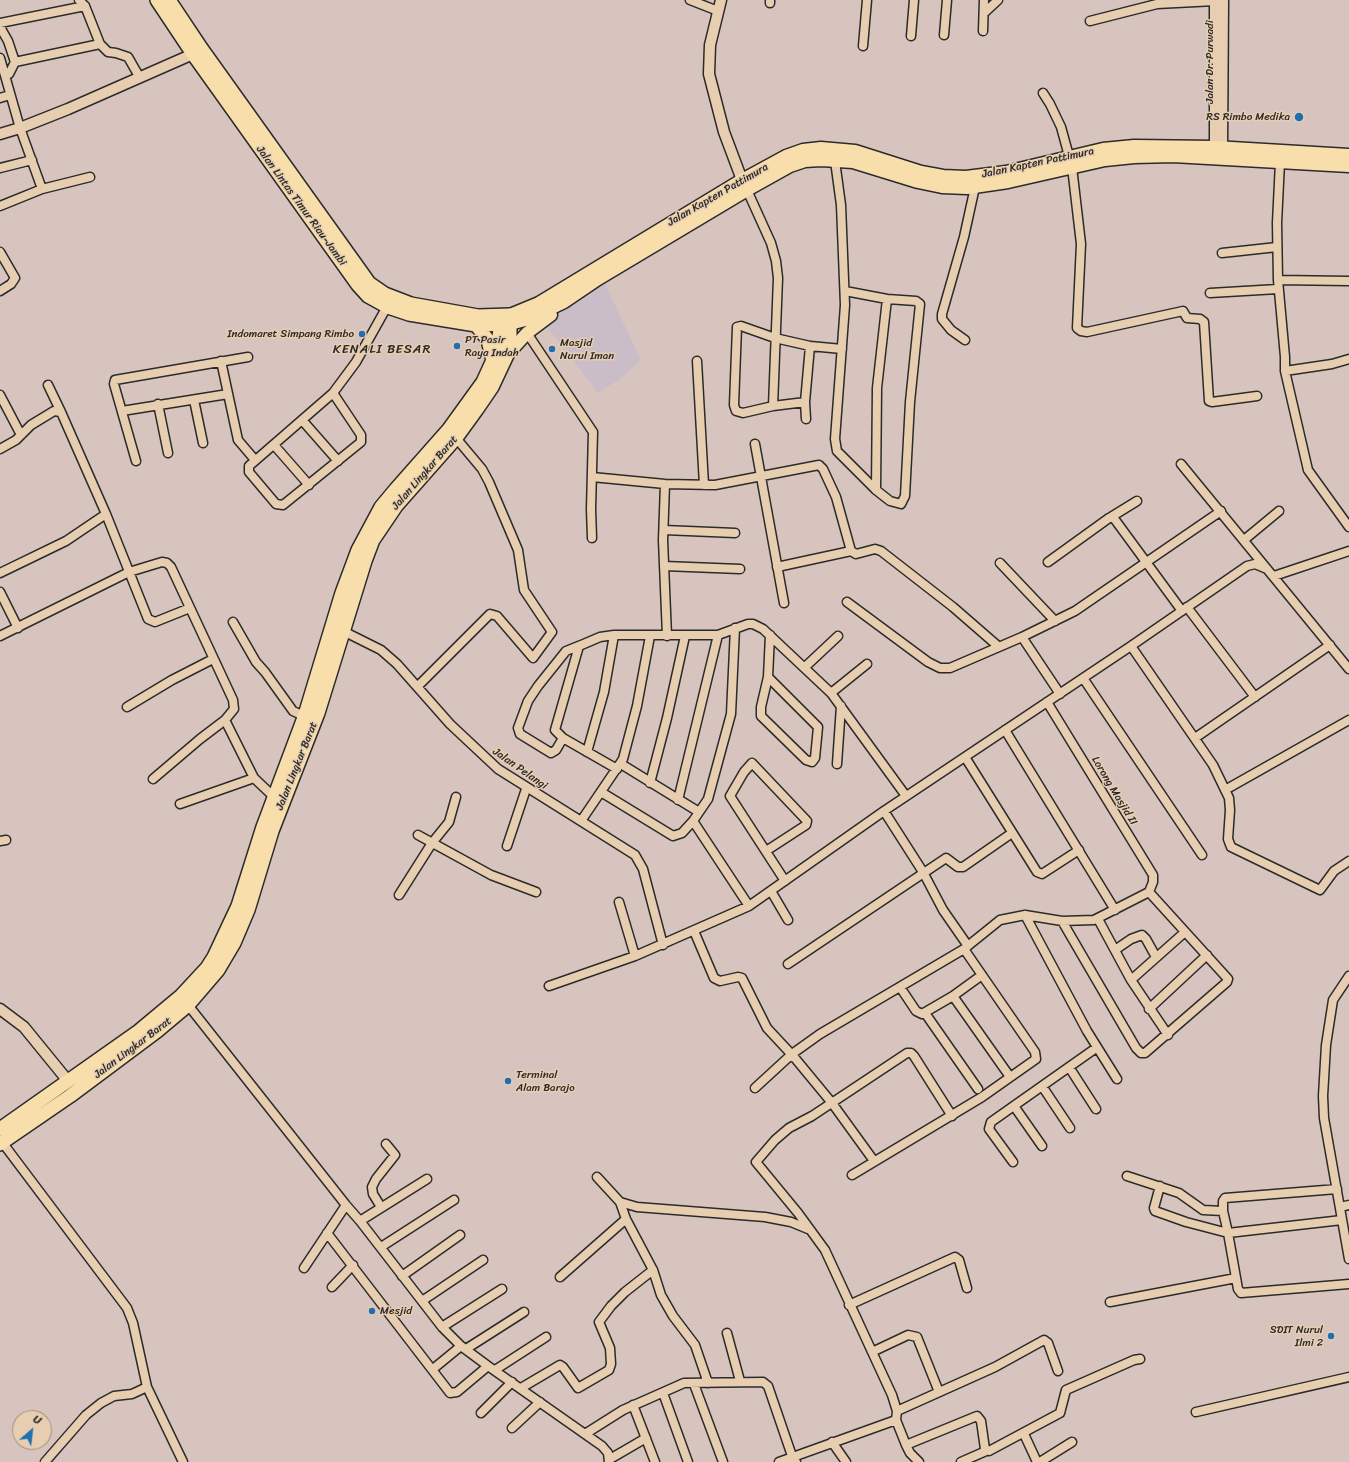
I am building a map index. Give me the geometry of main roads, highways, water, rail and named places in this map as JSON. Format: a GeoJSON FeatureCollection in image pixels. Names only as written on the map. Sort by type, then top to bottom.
{"type":"FeatureCollection","features":[{"type":"Feature","properties":{"kind":"highway","name":"Jalan Lintas Timur Riau-Jambi"},"geometry":{"type":"LineString","coordinates":[[157,0],[193,54],[295,189]]}},
{"type":"Feature","properties":{"kind":"highway","name":"Jalan Lintas Timur Riau-Jambi"},"geometry":{"type":"LineString","coordinates":[[168,0],[358,285],[368,296],[390,302],[411,304],[506,320]]}},
{"type":"Feature","properties":{"kind":"highway","name":"Jalan Lintas Timur Riau-Jambi"},"geometry":{"type":"LineString","coordinates":[[390,302],[409,314],[476,325],[506,320]]}},
{"type":"Feature","properties":{"kind":"highway","name":"Jalan Lingkar Barat"},"geometry":{"type":"LineString","coordinates":[[52,1100],[68,1081],[139,1031],[167,1008],[189,988],[207,968],[238,906],[274,797],[367,556],[381,526],[456,438],[492,388],[507,356],[510,345],[506,320]]}},
{"type":"Feature","properties":{"kind":"highway","name":"Jalan Lingkar Barat"},"geometry":{"type":"LineString","coordinates":[[1,1143],[39,1109],[157,1031],[188,1005],[218,970],[234,943],[248,910],[272,831],[318,713],[338,629],[342,593],[358,550],[372,522],[396,489],[449,429],[483,382],[498,349],[506,320]]}},
{"type":"Feature","properties":{"kind":"highway"},"geometry":{"type":"LineString","coordinates":[[476,325],[488,340],[493,361]]}},
{"type":"Feature","properties":{"kind":"highway","name":"Jalan Lingkar Barat"},"geometry":{"type":"LineString","coordinates":[[0,1129],[39,1109]]}},
{"type":"Feature","properties":{"kind":"main road","name":"Jalan Kapten Pattimura"},"geometry":{"type":"LineString","coordinates":[[745,185],[805,161],[853,162],[918,182],[942,187],[975,187],[1008,182],[1103,149],[1134,146],[1218,147],[1349,155]]}},
{"type":"Feature","properties":{"kind":"main road","name":"Jalan Kapten Pattimura"},"geometry":{"type":"LineString","coordinates":[[506,320],[678,225],[745,185],[786,156],[803,150],[821,148],[855,151],[921,172],[943,176],[966,177],[1071,161],[1134,157],[1173,156],[1349,166]]}},
{"type":"Feature","properties":{"kind":"main road","name":"Jalan Kapten Pattimura"},"geometry":{"type":"LineString","coordinates":[[506,320],[530,319],[564,302],[678,225]]}},
{"type":"Feature","properties":{"kind":"main road"},"geometry":{"type":"LineString","coordinates":[[507,356],[527,333],[554,313],[564,302]]}},
{"type":"Feature","properties":{"kind":"place","name":"RS Rimbo Medika"},"geometry":{"type":"Point","coordinates":[1299,117]}},
{"type":"Feature","properties":{"kind":"place","name":"Indomaret Simpang Rimbo"},"geometry":{"type":"Point","coordinates":[362,334]}},
{"type":"Feature","properties":{"kind":"place","name":"PT Pasir Raya Indah"},"geometry":{"type":"Point","coordinates":[457,346]}},
{"type":"Feature","properties":{"kind":"place","name":"Masjid Nurul Iman"},"geometry":{"type":"Point","coordinates":[552,349]}},
{"type":"Feature","properties":{"kind":"place","name":"Terminal Alam Barajo"},"geometry":{"type":"Point","coordinates":[508,1081]}},
{"type":"Feature","properties":{"kind":"place","name":"Mesjid"},"geometry":{"type":"Point","coordinates":[372,1311]}},
{"type":"Feature","properties":{"kind":"place","name":"SDIT Nurul Ilmi 2"},"geometry":{"type":"Point","coordinates":[1331,1336]}},
{"type":"Feature","properties":{"kind":"district","name":"KENALI BESAR"},"geometry":{"type":"Point","coordinates":[382,350]}}]}
